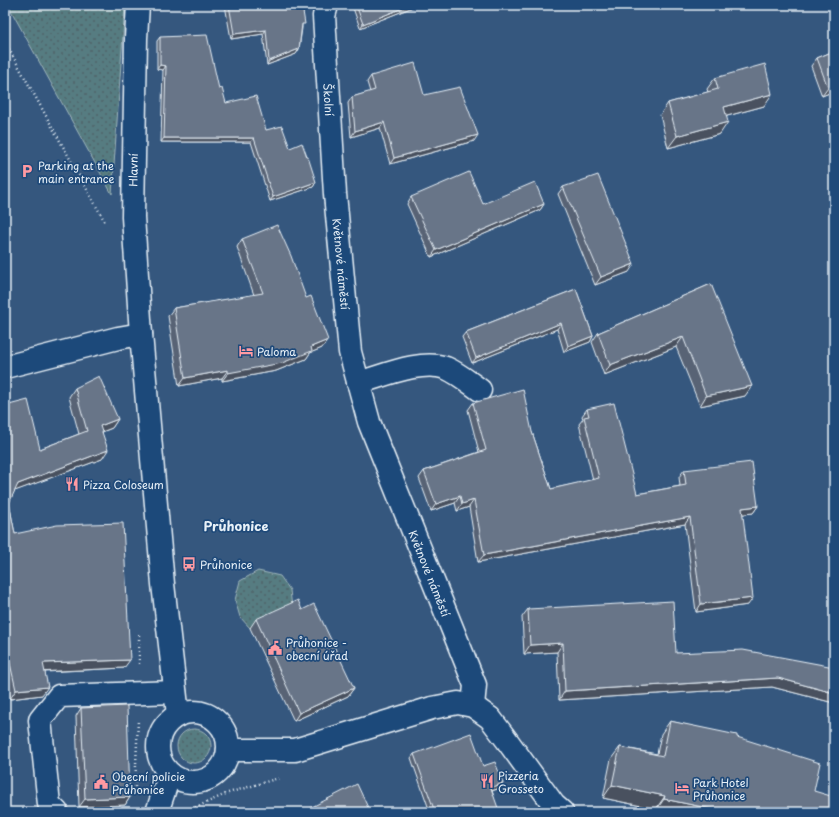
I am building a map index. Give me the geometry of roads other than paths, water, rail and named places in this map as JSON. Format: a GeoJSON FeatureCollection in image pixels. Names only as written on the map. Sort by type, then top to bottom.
{"type":"FeatureCollection","features":[{"type":"Feature","properties":{"kind":"street","name":"Hlavní"},"geometry":{"type":"LineString","coordinates":[[138,5],[136,38],[133,217],[141,334]]}},
{"type":"Feature","properties":{"kind":"street","name":"Školní"},"geometry":{"type":"LineString","coordinates":[[326,5],[324,16],[335,194]]}},
{"type":"Feature","properties":{"kind":"street","name":"Květnové náměstí"},"geometry":{"type":"LineString","coordinates":[[335,194],[350,352],[358,383],[369,422],[475,684],[473,706]]}},
{"type":"Feature","properties":{"kind":"street"},"geometry":{"type":"LineString","coordinates":[[5,367],[118,338],[141,334],[163,584],[178,716]]}},
{"type":"Feature","properties":{"kind":"street"},"geometry":{"type":"LineString","coordinates":[[358,383],[416,366],[433,365],[447,368],[480,390]]}},
{"type":"Feature","properties":{"kind":"street"},"geometry":{"type":"LineString","coordinates":[[57,812],[49,804],[40,720],[59,696],[175,692]]}},
{"type":"Feature","properties":{"kind":"street"},"geometry":{"type":"LineString","coordinates":[[228,750],[295,750],[432,708],[458,703],[473,706],[490,718],[554,810]]}},
{"type":"Feature","properties":{"kind":"street"},"geometry":{"type":"LineString","coordinates":[[187,712],[199,712],[211,717],[220,725],[227,738],[228,750],[224,764],[216,774],[204,780],[193,782],[181,780],[170,774],[163,766],[159,755],[158,745],[161,733],[166,724],[187,712]]}},
{"type":"Feature","properties":{"kind":"street"},"geometry":{"type":"LineString","coordinates":[[157,812],[170,774]]}},
{"type":"Feature","properties":{"kind":"place","name":"Parking at the main entrance"},"geometry":{"type":"Point","coordinates":[27,171]}},
{"type":"Feature","properties":{"kind":"place","name":"Paloma"},"geometry":{"type":"Point","coordinates":[246,351]}},
{"type":"Feature","properties":{"kind":"place","name":"Pizza Coloseum"},"geometry":{"type":"Point","coordinates":[72,484]}},
{"type":"Feature","properties":{"kind":"place","name":"Průhonice"},"geometry":{"type":"Point","coordinates":[189,564]}},
{"type":"Feature","properties":{"kind":"place","name":"Průhonice - obecní úřad"},"geometry":{"type":"Point","coordinates":[275,648]}},
{"type":"Feature","properties":{"kind":"place","name":"Pizzeria Grosseto"},"geometry":{"type":"Point","coordinates":[487,781]}},
{"type":"Feature","properties":{"kind":"place","name":"Obecní policie Průhonice"},"geometry":{"type":"Point","coordinates":[101,782]}},
{"type":"Feature","properties":{"kind":"place","name":"Park Hotel Průhonice"},"geometry":{"type":"Point","coordinates":[682,788]}},
{"type":"Feature","properties":{"kind":"district","name":"Průhonice"},"geometry":{"type":"Point","coordinates":[236,525]}}]}
